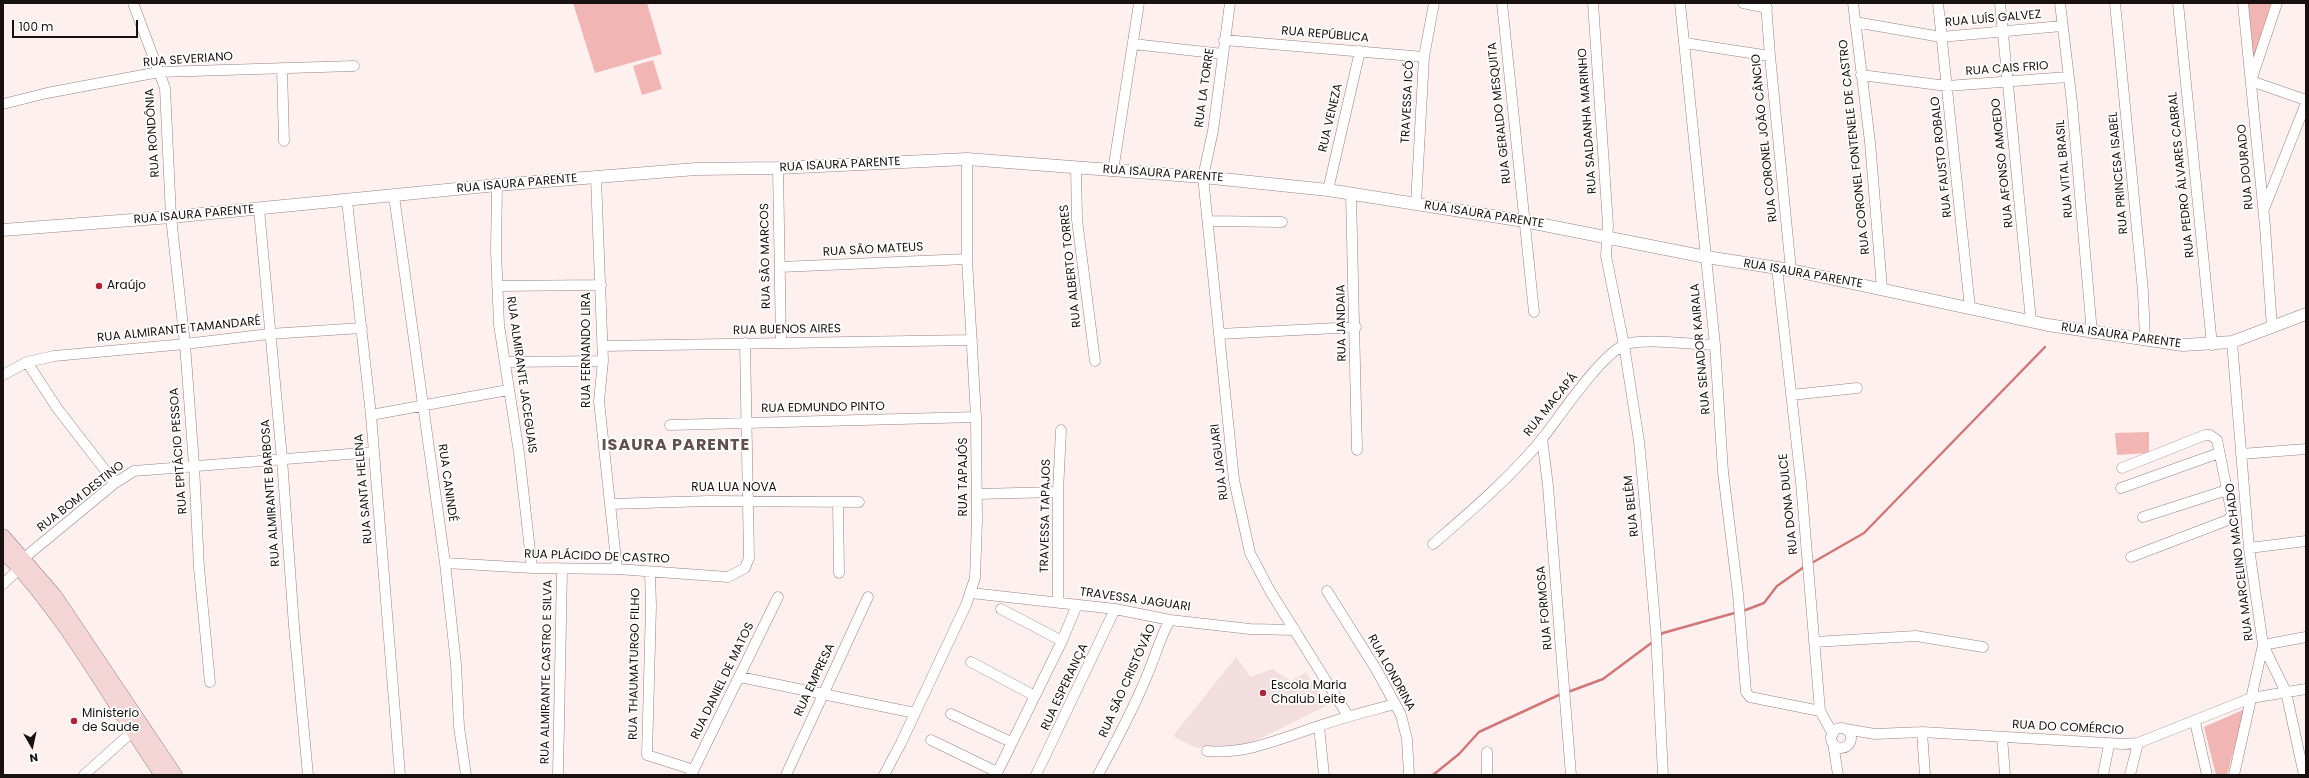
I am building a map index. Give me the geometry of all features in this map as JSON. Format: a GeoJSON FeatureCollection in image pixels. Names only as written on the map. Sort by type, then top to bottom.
{"type":"FeatureCollection","features":[{"type":"Feature","properties":{"kind":"main road"},"geometry":{"type":"LineString","coordinates":[[3,536],[162,775]]}},
{"type":"Feature","properties":{"kind":"main road"},"geometry":{"type":"LineString","coordinates":[[3,551],[22,563],[56,596],[175,775]]}},
{"type":"Feature","properties":{"kind":"street","name":"RUA RONDÔNIA"},"geometry":{"type":"LineString","coordinates":[[133,3],[164,88],[171,217]]}},
{"type":"Feature","properties":{"kind":"street"},"geometry":{"type":"LineString","coordinates":[[1113,171],[1139,3]]}},
{"type":"Feature","properties":{"kind":"street","name":"RUA LA TORRE"},"geometry":{"type":"LineString","coordinates":[[1203,177],[1213,131],[1230,3]]}},
{"type":"Feature","properties":{"kind":"street","name":"TRAVESSA ICÓ"},"geometry":{"type":"LineString","coordinates":[[1416,204],[1424,57],[1434,3]]}},
{"type":"Feature","properties":{"kind":"street","name":"RUA GERALDO MESQUITA"},"geometry":{"type":"LineString","coordinates":[[1502,3],[1534,312]]}},
{"type":"Feature","properties":{"kind":"street","name":"RUA SALDANHA MARINHO"},"geometry":{"type":"LineString","coordinates":[[1593,3],[1608,238]]}},
{"type":"Feature","properties":{"kind":"street","name":"RUA SENADOR KAIRALA"},"geometry":{"type":"LineString","coordinates":[[1680,3],[1715,346],[1723,472],[1739,603],[1746,692],[1750,697],[1820,711]]}},
{"type":"Feature","properties":{"kind":"street"},"geometry":{"type":"LineString","coordinates":[[1743,3],[1767,5]]}},
{"type":"Feature","properties":{"kind":"street","name":"RUA CORONEL FONTENELE DE CASTRO"},"geometry":{"type":"LineString","coordinates":[[1853,3],[1870,142],[1882,288]]}},
{"type":"Feature","properties":{"kind":"street","name":"RUA FAUSTO ROBALO"},"geometry":{"type":"LineString","coordinates":[[1938,3],[1948,86],[1970,308]]}},
{"type":"Feature","properties":{"kind":"street","name":"RUA AFONSO AMOEDO"},"geometry":{"type":"LineString","coordinates":[[2000,3],[2031,321]]}},
{"type":"Feature","properties":{"kind":"street","name":"RUA VITAL BRASIL"},"geometry":{"type":"LineString","coordinates":[[2060,3],[2092,333]]}},
{"type":"Feature","properties":{"kind":"street","name":"RUA PRINCESA ISABEL"},"geometry":{"type":"LineString","coordinates":[[2115,3],[2143,291],[2145,340]]}},
{"type":"Feature","properties":{"kind":"street","name":"RUA PEDRO ÁLVARES CABRAL"},"geometry":{"type":"LineString","coordinates":[[2178,3],[2212,345]]}},
{"type":"Feature","properties":{"kind":"street","name":"RUA DOURADO"},"geometry":{"type":"LineString","coordinates":[[2242,3],[2247,58],[2251,81],[2272,328]]}},
{"type":"Feature","properties":{"kind":"street"},"geometry":{"type":"LineString","coordinates":[[2277,3],[2251,81],[2306,100]]}},
{"type":"Feature","properties":{"kind":"street","name":"RUA CORONEL JOÃO CÂNCIO"},"geometry":{"type":"LineString","coordinates":[[1767,5],[1770,56],[1791,270]]}},
{"type":"Feature","properties":{"kind":"street","name":"RUA LUÍS GALVEZ"},"geometry":{"type":"LineString","coordinates":[[1855,22],[1941,37],[2062,26]]}},
{"type":"Feature","properties":{"kind":"street","name":"RUA REPÚBLICA"},"geometry":{"type":"LineString","coordinates":[[1224,40],[1424,57]]}},
{"type":"Feature","properties":{"kind":"street"},"geometry":{"type":"LineString","coordinates":[[1133,44],[1224,54]]}},
{"type":"Feature","properties":{"kind":"street"},"geometry":{"type":"LineString","coordinates":[[1684,44],[1770,56]]}},
{"type":"Feature","properties":{"kind":"street","name":"RUA VENEZA"},"geometry":{"type":"LineString","coordinates":[[1328,190],[1360,51]]}},
{"type":"Feature","properties":{"kind":"street","name":"RUA SEVERIANO"},"geometry":{"type":"LineString","coordinates":[[3,104],[47,93],[159,72],[354,66]]}},
{"type":"Feature","properties":{"kind":"street"},"geometry":{"type":"LineString","coordinates":[[282,68],[284,141]]}},
{"type":"Feature","properties":{"kind":"street","name":"RUA CAIS FRIO"},"geometry":{"type":"LineString","coordinates":[[1861,75],[1948,86],[2008,83],[2068,77]]}},
{"type":"Feature","properties":{"kind":"street"},"geometry":{"type":"LineString","coordinates":[[2263,212],[2306,103]]}},
{"type":"Feature","properties":{"kind":"street","name":"RUA ISAURA PARENTE"},"geometry":{"type":"LineString","coordinates":[[3,230],[171,217],[347,201],[497,185],[696,169],[778,168],[968,159],[1203,177],[1328,190],[1351,195],[1524,221],[1706,257],[1791,270],[2092,333],[2183,345],[2212,345],[2232,342],[2272,328],[2305,312]]}},
{"type":"Feature","properties":{"kind":"street","name":"RUA TAPAJÓS"},"geometry":{"type":"LineString","coordinates":[[884,775],[916,713],[971,593],[976,564],[976,417],[967,259],[968,159]]}},
{"type":"Feature","properties":{"kind":"street","name":"RUA SÃO MARCOS"},"geometry":{"type":"LineString","coordinates":[[778,168],[781,342]]}},
{"type":"Feature","properties":{"kind":"street","name":"RUA ALBERTO TORRES"},"geometry":{"type":"LineString","coordinates":[[1076,168],[1077,220],[1095,361]]}},
{"type":"Feature","properties":{"kind":"street","name":"RUA JAGUARI"},"geometry":{"type":"LineString","coordinates":[[1203,177],[1234,480],[1245,535],[1250,553],[1258,571],[1348,716]]}},
{"type":"Feature","properties":{"kind":"street","name":"RUA FERNANDO LIRA"},"geometry":{"type":"LineString","coordinates":[[596,178],[603,346],[599,401],[617,569]]}},
{"type":"Feature","properties":{"kind":"street","name":"RUA ALMIRANTE JACEGUAIS"},"geometry":{"type":"LineString","coordinates":[[497,185],[497,286],[499,325],[506,362],[508,390],[520,461],[532,568]]}},
{"type":"Feature","properties":{"kind":"street","name":"RUA JANDAIA"},"geometry":{"type":"LineString","coordinates":[[1351,195],[1356,327],[1357,450]]}},
{"type":"Feature","properties":{"kind":"street","name":"RUA CANINDÉ"},"geometry":{"type":"LineString","coordinates":[[394,196],[445,563],[456,664],[459,727],[466,775]]}},
{"type":"Feature","properties":{"kind":"street","name":"RUA SANTA HELENA"},"geometry":{"type":"LineString","coordinates":[[347,201],[371,415],[400,775]]}},
{"type":"Feature","properties":{"kind":"street","name":"RUA ALMIRANTE BARBOSA"},"geometry":{"type":"LineString","coordinates":[[259,209],[282,459],[294,626],[308,775]]}},
{"type":"Feature","properties":{"kind":"street","name":"RUA EPITÁCIO PESSOA"},"geometry":{"type":"LineString","coordinates":[[171,217],[185,344],[200,575],[210,682]]}},
{"type":"Feature","properties":{"kind":"street"},"geometry":{"type":"LineString","coordinates":[[1208,222],[1282,222]]}},
{"type":"Feature","properties":{"kind":"street","name":"RUA BELÉM"},"geometry":{"type":"LineString","coordinates":[[1608,238],[1606,256],[1624,345],[1638,441],[1656,632],[1663,775]]}},
{"type":"Feature","properties":{"kind":"street","name":"RUA SÃO MATEUS"},"geometry":{"type":"LineString","coordinates":[[780,267],[967,259]]}},
{"type":"Feature","properties":{"kind":"street","name":"RUA DONA DULCE"},"geometry":{"type":"LineString","coordinates":[[1777,268],[1807,554],[1820,711],[1833,739],[1838,773]]}},
{"type":"Feature","properties":{"kind":"street"},"geometry":{"type":"LineString","coordinates":[[497,286],[601,285]]}},
{"type":"Feature","properties":{"kind":"street"},"geometry":{"type":"LineString","coordinates":[[1219,334],[1356,327]]}},
{"type":"Feature","properties":{"kind":"street","name":"RUA ALMIRANTE TAMANDARÉ"},"geometry":{"type":"LineString","coordinates":[[3,375],[26,362],[54,356],[91,351],[185,344],[270,334],[362,328]]}},
{"type":"Feature","properties":{"kind":"street","name":"RUA BUENOS AIRES"},"geometry":{"type":"LineString","coordinates":[[603,346],[972,340]]}},
{"type":"Feature","properties":{"kind":"street"},"geometry":{"type":"LineString","coordinates":[[1624,345],[1646,342],[1715,346]]}},
{"type":"Feature","properties":{"kind":"street","name":"RUA MARCELINO MACHADO"},"geometry":{"type":"LineString","coordinates":[[2232,342],[2245,508],[2262,645],[2234,775]]}},
{"type":"Feature","properties":{"kind":"street"},"geometry":{"type":"LineString","coordinates":[[745,343],[747,501]]}},
{"type":"Feature","properties":{"kind":"street","name":"RUA MACAPÁ"},"geometry":{"type":"LineString","coordinates":[[1433,544],[1497,489],[1542,438],[1559,415],[1605,360],[1624,345]]}},
{"type":"Feature","properties":{"kind":"street"},"geometry":{"type":"LineString","coordinates":[[506,362],[603,361]]}},
{"type":"Feature","properties":{"kind":"street"},"geometry":{"type":"LineString","coordinates":[[26,362],[57,408],[115,482]]}},
{"type":"Feature","properties":{"kind":"street"},"geometry":{"type":"LineString","coordinates":[[1791,395],[1857,388]]}},
{"type":"Feature","properties":{"kind":"street"},"geometry":{"type":"LineString","coordinates":[[371,415],[508,390]]}},
{"type":"Feature","properties":{"kind":"street","name":"RUA EDMUNDO PINTO"},"geometry":{"type":"LineString","coordinates":[[670,425],[976,417]]}},
{"type":"Feature","properties":{"kind":"street","name":"TRAVESSA TAPAJOS"},"geometry":{"type":"LineString","coordinates":[[1058,602],[1058,492],[1061,430]]}},
{"type":"Feature","properties":{"kind":"street"},"geometry":{"type":"LineString","coordinates":[[2122,468],[2205,435],[2210,435],[2217,440],[2232,515],[2228,520],[2131,557]]}},
{"type":"Feature","properties":{"kind":"street","name":"RUA FORMOSA"},"geometry":{"type":"LineString","coordinates":[[1542,438],[1548,486],[1567,705],[1571,775]]}},
{"type":"Feature","properties":{"kind":"street"},"geometry":{"type":"LineString","coordinates":[[2241,454],[2306,449]]}},
{"type":"Feature","properties":{"kind":"street","name":"RUA BOM DESTINO"},"geometry":{"type":"LineString","coordinates":[[3,584],[22,563],[115,482],[134,471],[194,465],[374,452]]}},
{"type":"Feature","properties":{"kind":"street"},"geometry":{"type":"LineString","coordinates":[[2121,488],[2219,453]]}},
{"type":"Feature","properties":{"kind":"street"},"geometry":{"type":"LineString","coordinates":[[977,494],[1058,492]]}},
{"type":"Feature","properties":{"kind":"street"},"geometry":{"type":"LineString","coordinates":[[2143,517],[2228,493],[2244,495]]}},
{"type":"Feature","properties":{"kind":"street","name":"RUA LUA NOVA"},"geometry":{"type":"LineString","coordinates":[[610,504],[747,501],[859,502]]}},
{"type":"Feature","properties":{"kind":"street","name":"RUA PLÁCIDO DE CASTRO"},"geometry":{"type":"LineString","coordinates":[[445,563],[532,568],[617,569],[728,577],[745,568],[749,558],[747,501]]}},
{"type":"Feature","properties":{"kind":"street"},"geometry":{"type":"LineString","coordinates":[[838,502],[839,573]]}},
{"type":"Feature","properties":{"kind":"street"},"geometry":{"type":"LineString","coordinates":[[2231,510],[2245,508]]}},
{"type":"Feature","properties":{"kind":"street"},"geometry":{"type":"LineString","coordinates":[[2249,548],[2306,541]]}},
{"type":"Feature","properties":{"kind":"street","name":"RUA ALMIRANTE CASTRO E SILVA"},"geometry":{"type":"LineString","coordinates":[[558,775],[562,569]]}},
{"type":"Feature","properties":{"kind":"street","name":"RUA THAUMATURGO FILHO"},"geometry":{"type":"LineString","coordinates":[[650,572],[652,606],[647,755],[693,772]]}},
{"type":"Feature","properties":{"kind":"street","name":"RUA LONDRINA"},"geometry":{"type":"LineString","coordinates":[[1328,591],[1395,704],[1405,730],[1409,775]]}},
{"type":"Feature","properties":{"kind":"street","name":"TRAVESSA JAGUARI"},"geometry":{"type":"LineString","coordinates":[[971,593],[1115,609],[1170,620],[1250,629],[1295,630]]}},
{"type":"Feature","properties":{"kind":"street","name":"RUA DANIEL DE MATOS"},"geometry":{"type":"LineString","coordinates":[[693,772],[778,597]]}},
{"type":"Feature","properties":{"kind":"street","name":"RUA EMPRESA"},"geometry":{"type":"LineString","coordinates":[[786,775],[868,597]]}},
{"type":"Feature","properties":{"kind":"street"},"geometry":{"type":"LineString","coordinates":[[931,740],[996,774],[1062,641],[1077,605]]}},
{"type":"Feature","properties":{"kind":"street"},"geometry":{"type":"LineString","coordinates":[[1001,609],[1062,641]]}},
{"type":"Feature","properties":{"kind":"street","name":"RUA ESPERANÇA"},"geometry":{"type":"LineString","coordinates":[[1036,775],[1115,609]]}},
{"type":"Feature","properties":{"kind":"street","name":"RUA SÃO CRISTÓVÃO"},"geometry":{"type":"LineString","coordinates":[[1098,775],[1126,723],[1148,672],[1160,637],[1170,620]]}},
{"type":"Feature","properties":{"kind":"street"},"geometry":{"type":"LineString","coordinates":[[1814,642],[1916,636],[1983,647]]}},
{"type":"Feature","properties":{"kind":"street"},"geometry":{"type":"LineString","coordinates":[[2304,775],[2286,692],[2262,645],[2306,637]]}},
{"type":"Feature","properties":{"kind":"street"},"geometry":{"type":"LineString","coordinates":[[971,662],[1035,696]]}},
{"type":"Feature","properties":{"kind":"street"},"geometry":{"type":"LineString","coordinates":[[740,677],[916,713]]}},
{"type":"Feature","properties":{"kind":"street","name":"RUA DO COMÉRCIO"},"geometry":{"type":"LineString","coordinates":[[1845,729],[1875,734],[1922,732],[2109,745],[2138,743],[2195,722],[2251,698],[2306,689]]}},
{"type":"Feature","properties":{"kind":"street"},"geometry":{"type":"LineString","coordinates":[[1206,751],[1224,753],[1244,750],[1348,716],[1395,704]]}},
{"type":"Feature","properties":{"kind":"street"},"geometry":{"type":"LineString","coordinates":[[951,714],[1011,742]]}},
{"type":"Feature","properties":{"kind":"street"},"geometry":{"type":"LineString","coordinates":[[2195,722],[2207,775]]}},
{"type":"Feature","properties":{"kind":"street"},"geometry":{"type":"LineString","coordinates":[[1320,726],[1324,775]]}},
{"type":"Feature","properties":{"kind":"street"},"geometry":{"type":"LineString","coordinates":[[1838,773],[1849,743],[1849,732],[1845,729],[1836,729],[1833,739],[1838,747],[1849,743]]}},
{"type":"Feature","properties":{"kind":"street"},"geometry":{"type":"LineString","coordinates":[[84,775],[132,732]]}},
{"type":"Feature","properties":{"kind":"street"},"geometry":{"type":"LineString","coordinates":[[1922,732],[1925,775]]}},
{"type":"Feature","properties":{"kind":"street","name":"RUA DO COMÉRCIO"},"geometry":{"type":"LineString","coordinates":[[1849,743],[1875,734]]}},
{"type":"Feature","properties":{"kind":"street"},"geometry":{"type":"LineString","coordinates":[[2002,737],[2005,775]]}},
{"type":"Feature","properties":{"kind":"street"},"geometry":{"type":"LineString","coordinates":[[2130,775],[2138,743]]}},
{"type":"Feature","properties":{"kind":"street"},"geometry":{"type":"LineString","coordinates":[[2103,775],[2109,745]]}},
{"type":"Feature","properties":{"kind":"street"},"geometry":{"type":"LineString","coordinates":[[1487,752],[1487,775]]}},
{"type":"Feature","properties":{"kind":"shaded area"},"geometry":{"type":"Polygon","coordinates":[[[573,3],[647,3],[662,54],[595,73],[573,3]]]}},
{"type":"Feature","properties":{"kind":"shaded area"},"geometry":{"type":"Polygon","coordinates":[[[2248,3],[2271,3],[2253,60],[2248,3]]]}},
{"type":"Feature","properties":{"kind":"shaded area"},"geometry":{"type":"Polygon","coordinates":[[[653,60],[662,89],[642,95],[633,66],[653,60]]]}},
{"type":"Feature","properties":{"kind":"shaded area"},"geometry":{"type":"Polygon","coordinates":[[[2149,432],[2149,453],[2117,455],[2115,433],[2149,432]]]}},
{"type":"Feature","properties":{"kind":"shaded area","name":"Escola Maria Chalub Leite"},"geometry":{"type":"Polygon","coordinates":[[[1236,657],[1251,677],[1272,669],[1291,681],[1306,672],[1326,706],[1245,746],[1196,748],[1173,736],[1236,657]]]}},
{"type":"Feature","properties":{"kind":"shaded area"},"geometry":{"type":"Polygon","coordinates":[[[2245,709],[2227,775],[2216,775],[2204,727],[2245,709]]]}},
{"type":"Feature","properties":{"kind":"waterway"},"geometry":{"type":"LineString","coordinates":[[1810,564],[1864,533],[2045,347]]}},
{"type":"Feature","properties":{"kind":"waterway"},"geometry":{"type":"LineString","coordinates":[[1743,611],[1764,603],[1777,586],[1804,567]]}},
{"type":"Feature","properties":{"kind":"waterway"},"geometry":{"type":"LineString","coordinates":[[1659,636],[1663,633],[1738,612]]}},
{"type":"Feature","properties":{"kind":"waterway"},"geometry":{"type":"LineString","coordinates":[[1568,692],[1603,679],[1654,641]]}},
{"type":"Feature","properties":{"kind":"waterway"},"geometry":{"type":"LineString","coordinates":[[1433,775],[1459,754],[1479,732],[1561,694]]}},
{"type":"Feature","properties":{"kind":"place","name":"Araújo"},"geometry":{"type":"Point","coordinates":[99,286]}},
{"type":"Feature","properties":{"kind":"place","name":"Escola Maria Chalub Leite"},"geometry":{"type":"Point","coordinates":[1263,693]}},
{"type":"Feature","properties":{"kind":"place","name":"Ministerio de Saude"},"geometry":{"type":"Point","coordinates":[74,721]}},
{"type":"Feature","properties":{"kind":"district","name":"ISAURA PARENTE"},"geometry":{"type":"Point","coordinates":[676,446]}}]}
